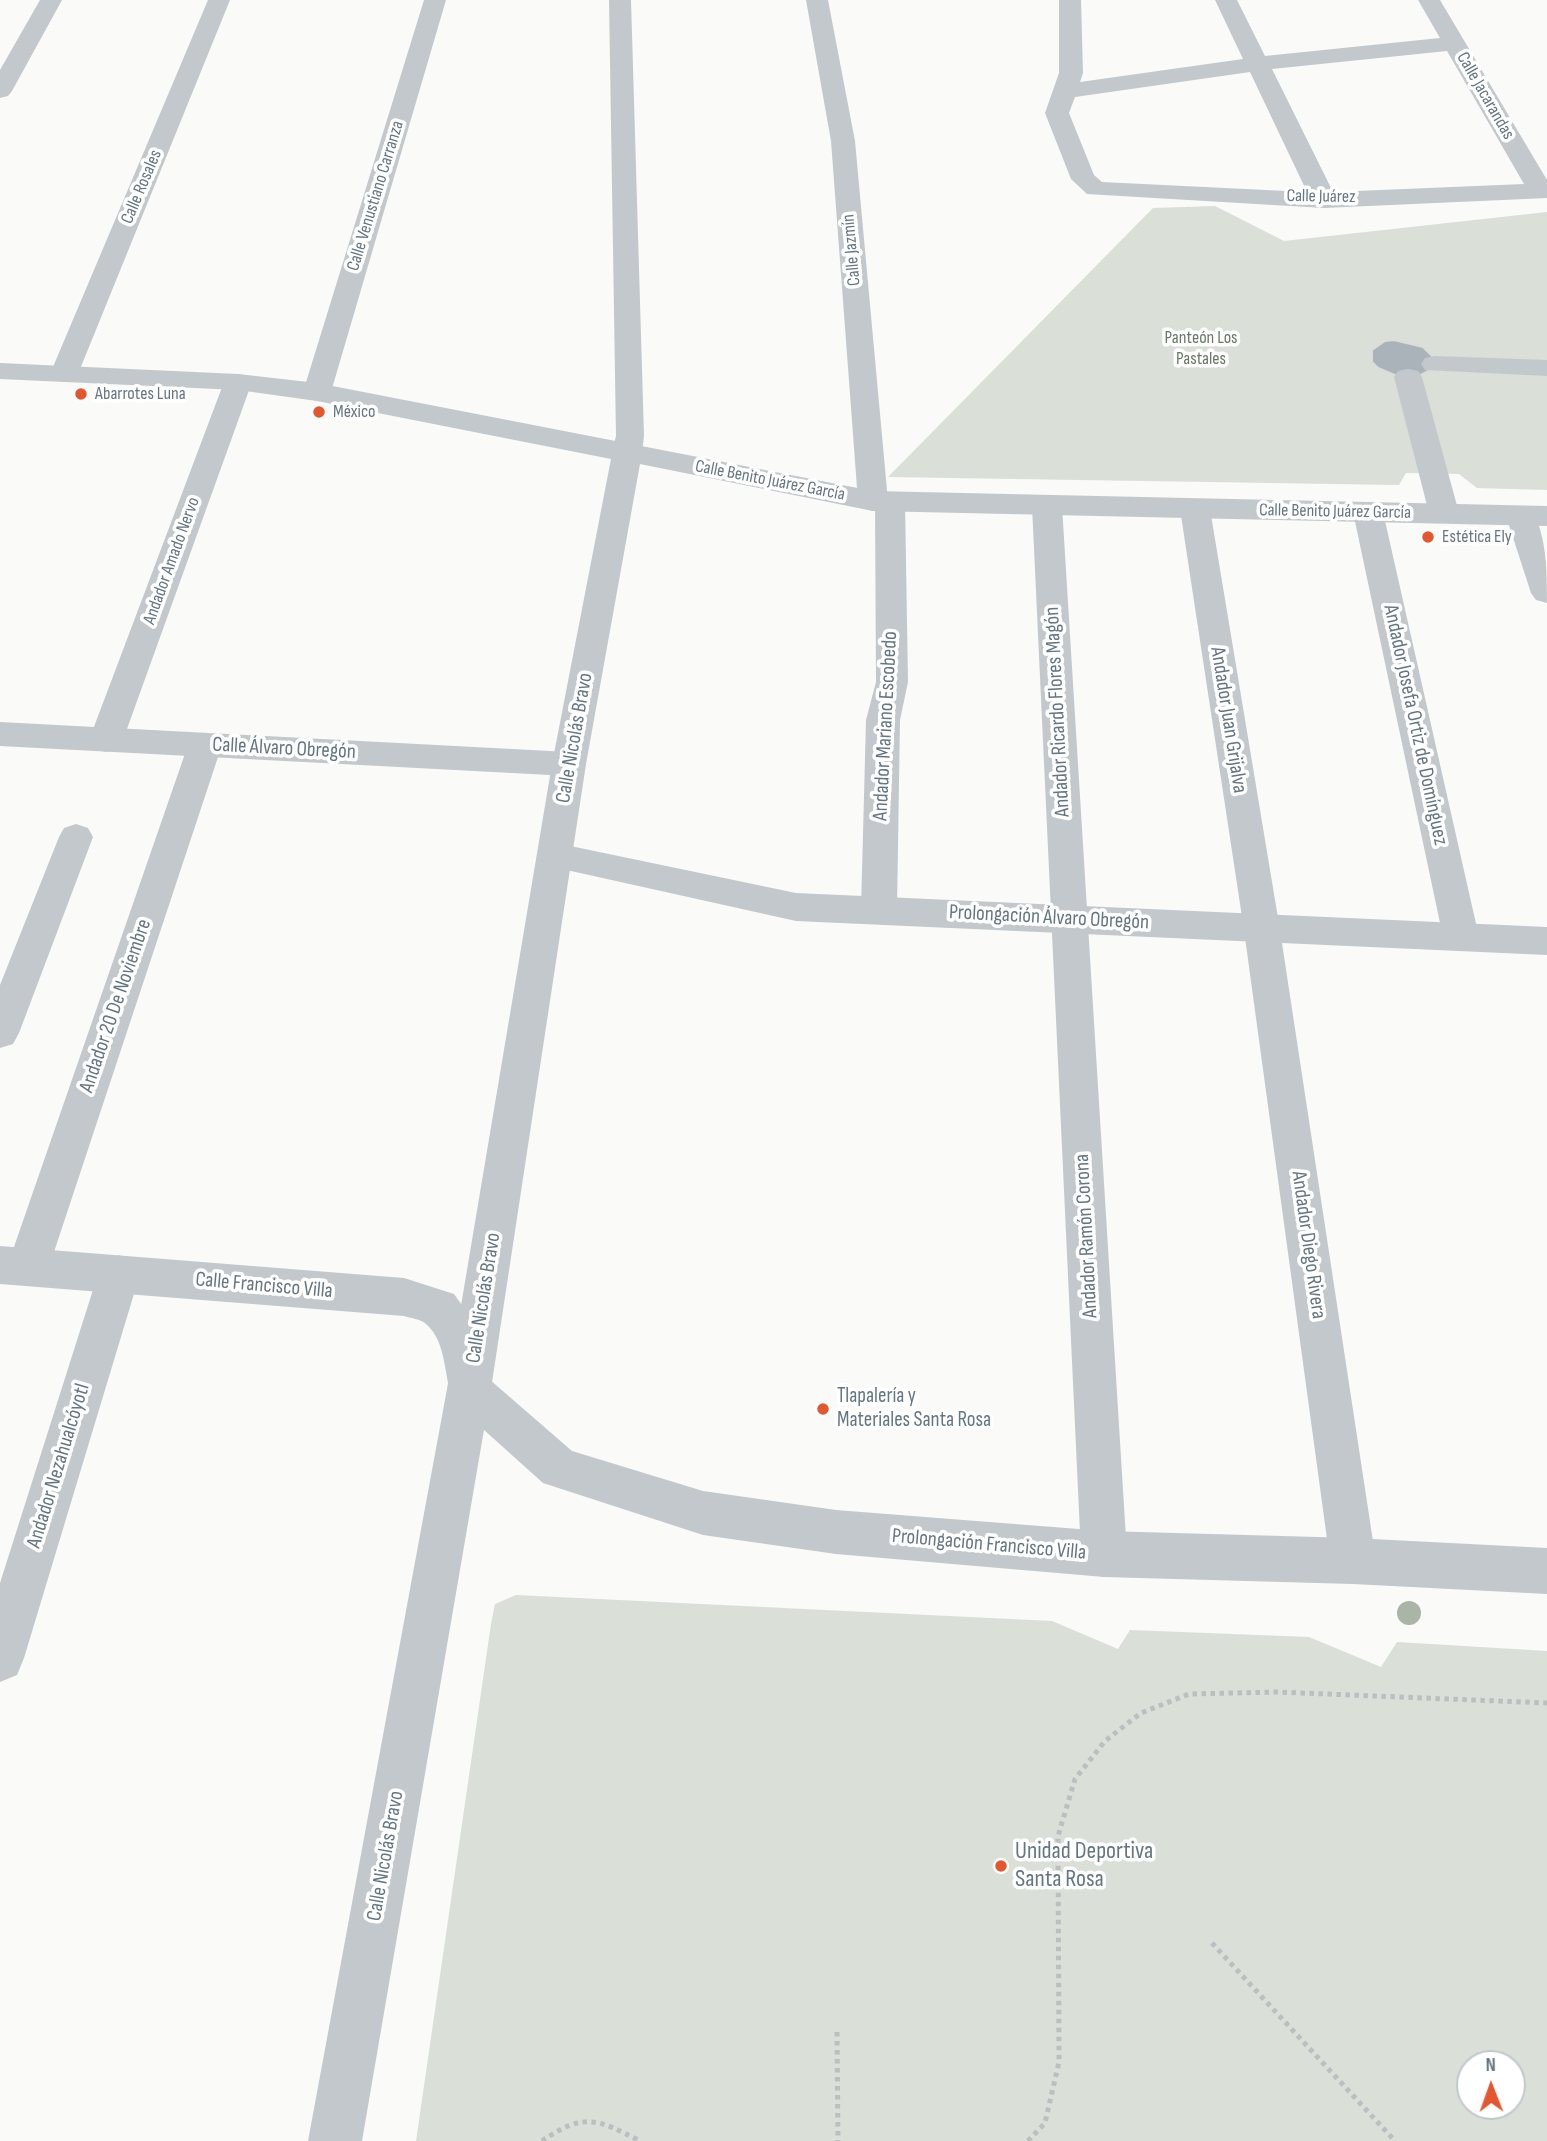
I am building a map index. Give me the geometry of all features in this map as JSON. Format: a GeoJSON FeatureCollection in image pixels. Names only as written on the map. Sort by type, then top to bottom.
{"type":"FeatureCollection","features":[{"type":"Feature","properties":{"kind":"street"},"geometry":{"type":"LineString","coordinates":[[0,91],[51,0]]}},
{"type":"Feature","properties":{"kind":"street","name":"Calle Rosales"},"geometry":{"type":"LineString","coordinates":[[64,374],[219,0]]}},
{"type":"Feature","properties":{"kind":"street","name":"Calle Venustiano Carranza"},"geometry":{"type":"LineString","coordinates":[[317,392],[435,0]]}},
{"type":"Feature","properties":{"kind":"street","name":"Calle Nicolás Bravo"},"geometry":{"type":"LineString","coordinates":[[335,2141],[469,1389],[569,764],[630,436],[620,0]]}},
{"type":"Feature","properties":{"kind":"street","name":"Calle Jazmín"},"geometry":{"type":"LineString","coordinates":[[817,0],[842,141],[881,502]]}},
{"type":"Feature","properties":{"kind":"street"},"geometry":{"type":"LineString","coordinates":[[1070,0],[1071,73],[1065,91],[1257,64],[1454,43]]}},
{"type":"Feature","properties":{"kind":"street"},"geometry":{"type":"LineString","coordinates":[[1226,0],[1324,200]]}},
{"type":"Feature","properties":{"kind":"street","name":"Calle Jacarandas"},"geometry":{"type":"LineString","coordinates":[[1429,0],[1544,191]]}},
{"type":"Feature","properties":{"kind":"street","name":"Calle Juárez"},"geometry":{"type":"LineString","coordinates":[[1065,91],[1057,113],[1083,178],[1096,189],[1324,200],[1544,191]]}},
{"type":"Feature","properties":{"kind":"street"},"geometry":{"type":"LineString","coordinates":[[1435,364],[1547,368]]}},
{"type":"Feature","properties":{"kind":"street","name":"Calle Benito Juárez García"},"geometry":{"type":"LineString","coordinates":[[0,372],[238,382],[317,392],[881,502],[1534,516]]}},
{"type":"Feature","properties":{"kind":"street"},"geometry":{"type":"LineString","coordinates":[[1408,377],[1444,513]]}},
{"type":"Feature","properties":{"kind":"street","name":"Andador Amado Nervo"},"geometry":{"type":"LineString","coordinates":[[106,740],[238,382]]}},
{"type":"Feature","properties":{"kind":"street","name":"Andador Mariano Escobedo"},"geometry":{"type":"LineString","coordinates":[[879,909],[883,720],[892,682],[881,502]]}},
{"type":"Feature","properties":{"kind":"street","name":"Andador Ricardo Flores Magón"},"geometry":{"type":"LineString","coordinates":[[1047,506],[1069,918]]}},
{"type":"Feature","properties":{"kind":"street","name":"Andador Juan Grijalva"},"geometry":{"type":"LineString","coordinates":[[1195,509],[1262,930]]}},
{"type":"Feature","properties":{"kind":"street","name":"Andador Josefa Ortiz de Domínguez"},"geometry":{"type":"LineString","coordinates":[[1368,512],[1461,937]]}},
{"type":"Feature","properties":{"kind":"street"},"geometry":{"type":"LineString","coordinates":[[1534,516],[1547,593]]}},
{"type":"Feature","properties":{"kind":"street","name":"Calle Álvaro Obregón"},"geometry":{"type":"LineString","coordinates":[[0,734],[569,764]]}},
{"type":"Feature","properties":{"kind":"street","name":"Andador 20 De Noviembre"},"geometry":{"type":"LineString","coordinates":[[14,1266],[205,745]]}},
{"type":"Feature","properties":{"kind":"street"},"geometry":{"type":"LineString","coordinates":[[0,1033],[76,837]]}},
{"type":"Feature","properties":{"kind":"street","name":"Prolongación Álvaro Obregón"},"geometry":{"type":"LineString","coordinates":[[556,856],[796,907],[1547,941]]}},
{"type":"Feature","properties":{"kind":"street","name":"Andador Ramón Corona"},"geometry":{"type":"LineString","coordinates":[[1069,918],[1104,1554]]}},
{"type":"Feature","properties":{"kind":"street","name":"Andador Diego Rivera"},"geometry":{"type":"LineString","coordinates":[[1262,930],[1353,1561]]}},
{"type":"Feature","properties":{"kind":"street","name":"Calle Francisco Villa"},"geometry":{"type":"LineString","coordinates":[[14,1266],[404,1297],[439,1308],[461,1339],[469,1389]]}},
{"type":"Feature","properties":{"kind":"street","name":"Andador Nezahualcóyotl"},"geometry":{"type":"LineString","coordinates":[[0,1658],[119,1274]]}},
{"type":"Feature","properties":{"kind":"street","name":"Prolongación Francisco Villa"},"geometry":{"type":"LineString","coordinates":[[469,1389],[559,1468],[703,1513],[836,1532],[1104,1554],[1353,1561],[1547,1571]]}},
{"type":"Feature","properties":{"kind":"path"},"geometry":{"type":"LineString","coordinates":[[1028,2141],[1045,2123],[1059,2062],[1058,1836],[1075,1779],[1105,1741],[1141,1713],[1189,1694],[1277,1692],[1547,1703]]}},
{"type":"Feature","properties":{"kind":"path"},"geometry":{"type":"LineString","coordinates":[[1212,1943],[1395,2141]]}},
{"type":"Feature","properties":{"kind":"path"},"geometry":{"type":"LineString","coordinates":[[837,2032],[838,2141]]}},
{"type":"Feature","properties":{"kind":"path"},"geometry":{"type":"LineString","coordinates":[[542,2141],[564,2124],[595,2118],[640,2141]]}},
{"type":"Feature","properties":{"kind":"green space","name":"Panteón Los Pastales"},"geometry":{"type":"Polygon","coordinates":[[[1215,206],[1284,241],[1547,212],[1547,490],[1477,488],[1459,474],[1406,473],[1399,485],[888,477],[1153,208],[1215,206]]]}},
{"type":"Feature","properties":{"kind":"green space","name":"Unidad Deportiva Santa Rosa"},"geometry":{"type":"Polygon","coordinates":[[[516,1595],[1052,1621],[1118,1649],[1130,1630],[1309,1637],[1381,1667],[1397,1642],[1547,1651],[1547,2141],[416,2141],[495,1604],[516,1595]]]}},
{"type":"Feature","properties":{"kind":"building"},"geometry":{"type":"Polygon","coordinates":[[[1394,340],[1423,347],[1434,358],[1432,369],[1419,376],[1397,376],[1378,368],[1372,362],[1372,350],[1385,341],[1394,340]]]}},
{"type":"Feature","properties":{"kind":"place","name":"Abarrotes Luna"},"geometry":{"type":"Point","coordinates":[81,394]}},
{"type":"Feature","properties":{"kind":"place","name":"México"},"geometry":{"type":"Point","coordinates":[319,412]}},
{"type":"Feature","properties":{"kind":"place","name":"Estética Ely"},"geometry":{"type":"Point","coordinates":[1428,537]}},
{"type":"Feature","properties":{"kind":"place","name":"Tlapalería y Materiales Santa Rosa"},"geometry":{"type":"Point","coordinates":[823,1409]}},
{"type":"Feature","properties":{"kind":"place","name":"Unidad Deportiva Santa Rosa"},"geometry":{"type":"Point","coordinates":[1001,1866]}}]}
